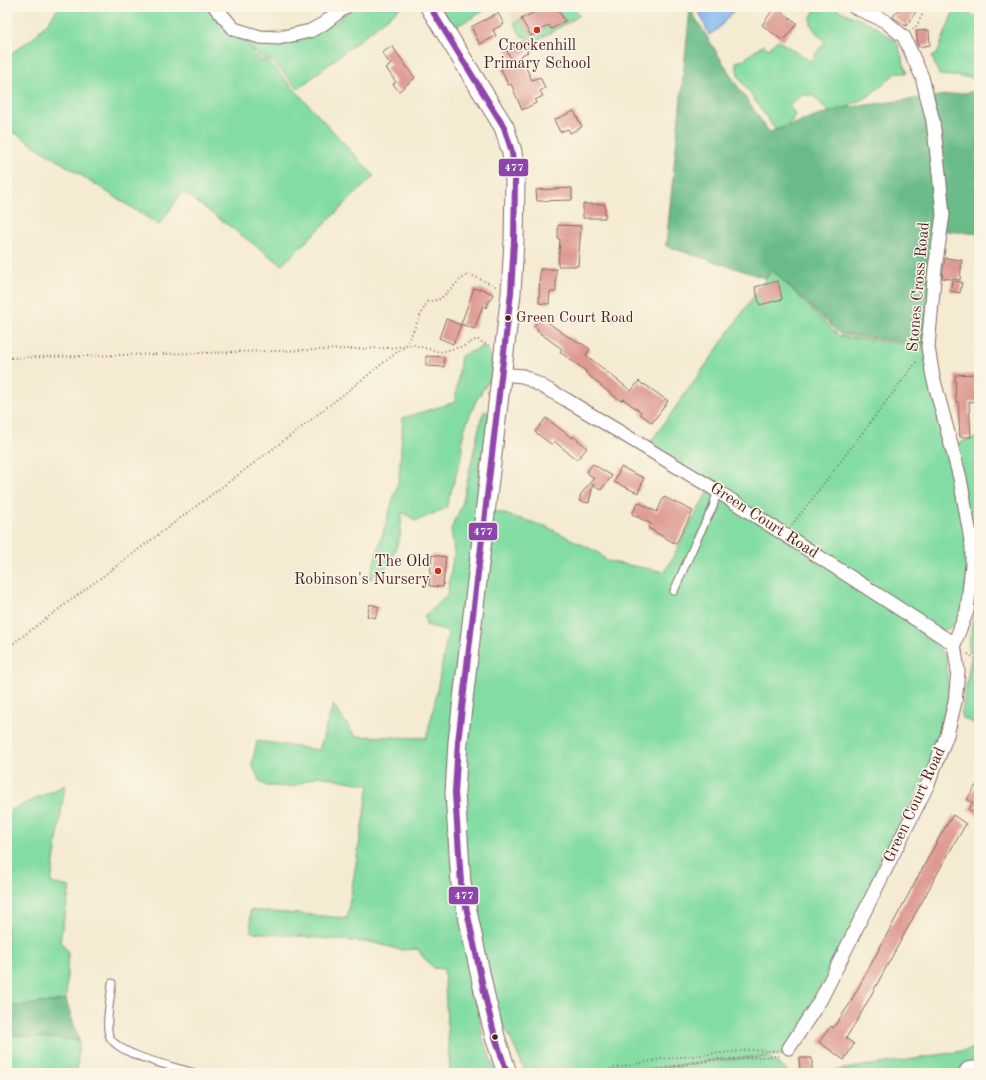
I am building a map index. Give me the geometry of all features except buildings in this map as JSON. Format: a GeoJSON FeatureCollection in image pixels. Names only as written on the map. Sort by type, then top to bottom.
{"type":"FeatureCollection","features":[{"type":"Feature","properties":{"kind":"highway"},"geometry":{"type":"LineString","coordinates":[[970,1073],[979,1072]]}},
{"type":"Feature","properties":{"kind":"main road"},"geometry":{"type":"LineString","coordinates":[[430,7],[504,127],[512,152],[515,181],[515,212],[510,293],[458,742],[455,793],[461,883],[485,996],[507,1073]]}},
{"type":"Feature","properties":{"kind":"street"},"geometry":{"type":"LineString","coordinates":[[215,7],[234,29],[260,37],[279,38],[310,31],[323,24],[343,8]]}},
{"type":"Feature","properties":{"kind":"street","name":"Stones Cross Road"},"geometry":{"type":"LineString","coordinates":[[854,7],[885,21],[904,37],[922,77],[933,121],[942,215],[935,268],[928,347],[933,377],[960,478],[972,546],[972,565],[967,611],[954,644]]}},
{"type":"Feature","properties":{"kind":"street","name":"Green Court Road"},"geometry":{"type":"LineString","coordinates":[[501,374],[523,376],[531,379],[717,491],[954,644],[958,671],[955,702],[947,735],[928,784],[821,999],[786,1052]]}},
{"type":"Feature","properties":{"kind":"lane"},"geometry":{"type":"LineString","coordinates":[[674,591],[712,507],[717,491]]}},
{"type":"Feature","properties":{"kind":"lane"},"geometry":{"type":"LineString","coordinates":[[112,982],[108,1031],[112,1042],[115,1045],[140,1057],[195,1073]]}},
{"type":"Feature","properties":{"kind":"path"},"geometry":{"type":"LineString","coordinates":[[904,37],[916,27],[926,7]]}},
{"type":"Feature","properties":{"kind":"path"},"geometry":{"type":"LineString","coordinates":[[7,648],[298,430],[406,346],[427,302],[440,299],[460,280],[469,274],[510,293]]}},
{"type":"Feature","properties":{"kind":"path"},"geometry":{"type":"LineString","coordinates":[[7,358],[389,348],[414,345],[440,352],[464,346],[477,339],[503,352]]}},
{"type":"Feature","properties":{"kind":"path"},"geometry":{"type":"LineString","coordinates":[[784,535],[928,347]]}},
{"type":"Feature","properties":{"kind":"path"},"geometry":{"type":"LineString","coordinates":[[590,1073],[662,1060],[750,1050],[786,1052]]}},
{"type":"Feature","properties":{"kind":"path"},"geometry":{"type":"LineString","coordinates":[[635,1073],[711,1060],[786,1052]]}},
{"type":"Feature","properties":{"kind":"shaded area","name":"Crockenhill Primary School"},"geometry":{"type":"Polygon","coordinates":[[[505,7],[574,7],[579,16],[528,46],[505,7]]]}},
{"type":"Feature","properties":{"kind":"green space"},"geometry":{"type":"Polygon","coordinates":[[[59,7],[208,7],[244,37],[332,25],[354,7],[401,7],[298,89],[273,62],[263,59],[244,42],[260,60],[271,64],[374,176],[282,265],[183,192],[159,225],[7,128],[7,56],[33,38],[49,21],[59,7]]]}},
{"type":"Feature","properties":{"kind":"green space","name":"Crockenhill Primary School"},"geometry":{"type":"Polygon","coordinates":[[[440,7],[491,7],[453,28],[440,7]]]}},
{"type":"Feature","properties":{"kind":"green space"},"geometry":{"type":"Polygon","coordinates":[[[542,7],[549,7],[541,12],[551,29],[565,21],[556,7],[574,7],[579,16],[531,44],[526,36],[522,37],[514,23],[542,7]],[[537,10],[521,19],[530,27],[534,34],[547,26],[537,10]]]}},
{"type":"Feature","properties":{"kind":"green space"},"geometry":{"type":"Polygon","coordinates":[[[817,7],[831,7],[871,24],[897,42],[907,73],[896,73],[869,96],[831,115],[813,95],[802,95],[789,105],[795,115],[781,138],[738,76],[736,62],[743,60],[763,45],[769,49],[777,40],[810,61],[825,42],[814,29],[811,22],[813,13],[817,7]]]}},
{"type":"Feature","properties":{"kind":"green space"},"geometry":{"type":"Polygon","coordinates":[[[955,7],[979,18],[979,78],[939,75],[932,57],[937,54],[955,7]]]}},
{"type":"Feature","properties":{"kind":"green space"},"geometry":{"type":"Polygon","coordinates":[[[690,9],[736,84],[769,132],[842,108],[979,91],[979,234],[938,230],[925,345],[840,334],[772,270],[765,278],[666,246],[690,9]]]}},
{"type":"Feature","properties":{"kind":"green space"},"geometry":{"type":"Polygon","coordinates":[[[772,270],[839,336],[927,347],[971,546],[961,623],[939,632],[647,447],[772,270]]]}},
{"type":"Feature","properties":{"kind":"green space"},"geometry":{"type":"Polygon","coordinates":[[[484,346],[492,357],[491,377],[476,401],[465,427],[462,440],[462,455],[446,508],[416,521],[402,512],[400,536],[390,564],[369,580],[399,479],[403,418],[455,402],[461,356],[484,346]]]}},
{"type":"Feature","properties":{"kind":"green space"},"geometry":{"type":"Polygon","coordinates":[[[487,411],[489,413],[457,742],[476,997],[483,1039],[496,1073],[450,1073],[444,969],[434,968],[423,957],[418,949],[401,950],[375,943],[251,932],[250,910],[347,918],[369,785],[318,776],[291,787],[267,786],[260,782],[252,764],[257,741],[319,750],[333,705],[355,736],[426,738],[433,711],[448,633],[438,628],[426,625],[425,615],[447,596],[454,552],[451,529],[462,505],[481,419],[484,412],[487,411]]]}},
{"type":"Feature","properties":{"kind":"green space"},"geometry":{"type":"Polygon","coordinates":[[[979,437],[979,659],[968,651],[974,611],[978,565],[954,444],[979,437]]]}},
{"type":"Feature","properties":{"kind":"green space"},"geometry":{"type":"Polygon","coordinates":[[[710,487],[906,614],[946,656],[949,701],[927,773],[880,858],[860,919],[820,998],[784,1055],[711,1060],[630,1073],[526,1073],[509,1035],[486,996],[457,793],[487,509],[545,526],[599,553],[607,561],[665,572],[710,487]]]}},
{"type":"Feature","properties":{"kind":"green space"},"geometry":{"type":"Polygon","coordinates":[[[971,657],[979,662],[979,726],[961,717],[971,657]]]}},
{"type":"Feature","properties":{"kind":"green space"},"geometry":{"type":"Polygon","coordinates":[[[65,785],[51,883],[70,887],[60,940],[68,952],[66,1000],[7,1007],[7,812],[65,785]]]}},
{"type":"Feature","properties":{"kind":"green space"},"geometry":{"type":"Polygon","coordinates":[[[66,1000],[79,1040],[7,1035],[7,1007],[66,1000]]]}},
{"type":"Feature","properties":{"kind":"green space"},"geometry":{"type":"Polygon","coordinates":[[[7,1035],[79,1040],[77,1073],[7,1073],[7,1035]]]}},
{"type":"Feature","properties":{"kind":"green space"},"geometry":{"type":"Polygon","coordinates":[[[979,1048],[979,1071],[957,1073],[815,1073],[908,1060],[979,1048]]]}},
{"type":"Feature","properties":{"kind":"green space"},"geometry":{"type":"Polygon","coordinates":[[[769,1057],[790,1073],[638,1073],[711,1061],[769,1057]]]}},
{"type":"Feature","properties":{"kind":"water"},"geometry":{"type":"Polygon","coordinates":[[[697,7],[737,7],[717,30],[709,35],[697,7]]]}},
{"type":"Feature","properties":{"kind":"transit line","name":"477"},"geometry":{"type":"LineString","coordinates":[[430,7],[504,127],[512,152],[515,181],[511,293],[458,742],[455,793],[461,883],[485,996],[495,1037],[507,1073]]}},
{"type":"Feature","properties":{"kind":"place","name":"Crockenhill Primary School"},"geometry":{"type":"Point","coordinates":[537,30]}},
{"type":"Feature","properties":{"kind":"place","name":"Green Court Road"},"geometry":{"type":"Point","coordinates":[508,318]}},
{"type":"Feature","properties":{"kind":"place","name":"The Old Robinson's Nursery"},"geometry":{"type":"Point","coordinates":[438,571]}}]}
